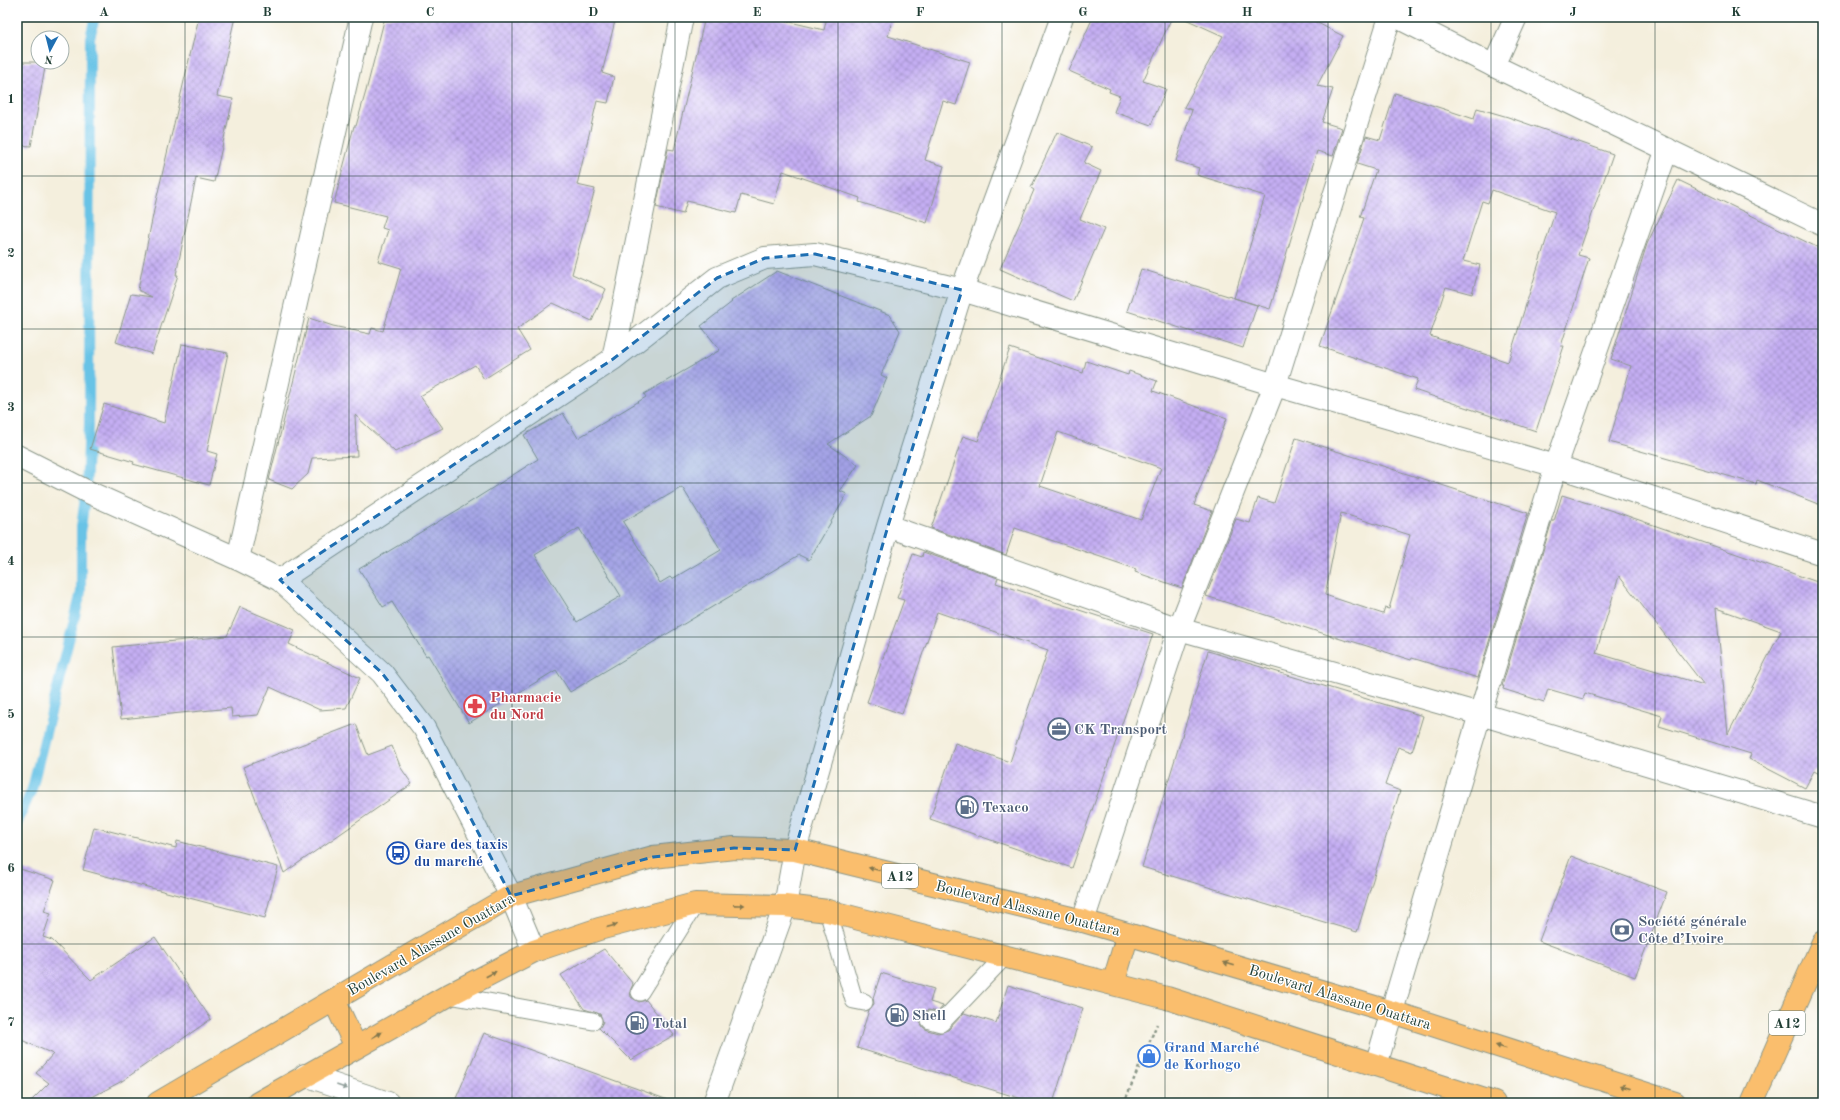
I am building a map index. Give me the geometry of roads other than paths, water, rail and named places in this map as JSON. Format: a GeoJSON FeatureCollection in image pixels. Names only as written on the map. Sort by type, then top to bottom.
{"type":"FeatureCollection","features":[{"type":"Feature","properties":{"kind":"main road","name":"Boulevard Alassane Ouattara"},"geometry":{"type":"LineString","coordinates":[[158,1103],[510,896],[653,857],[734,848],[795,850],[1083,921],[1392,1012],[1675,1103]]}},
{"type":"Feature","properties":{"kind":"main road"},"geometry":{"type":"LineString","coordinates":[[258,1103],[305,1075],[449,995],[534,951],[599,929],[695,904],[785,906],[828,911],[1004,958],[1168,998],[1494,1103]]}},
{"type":"Feature","properties":{"kind":"main road"},"geometry":{"type":"LineString","coordinates":[[1113,984],[1128,934]]}},
{"type":"Feature","properties":{"kind":"main road","name":"A12"},"geometry":{"type":"LineString","coordinates":[[1752,1103],[1823,942]]}},
{"type":"Feature","properties":{"kind":"main road"},"geometry":{"type":"LineString","coordinates":[[334,1000],[356,1047]]}},
{"type":"Feature","properties":{"kind":"street"},"geometry":{"type":"LineString","coordinates":[[238,559],[361,17]]}},
{"type":"Feature","properties":{"kind":"street"},"geometry":{"type":"LineString","coordinates":[[613,358],[682,17]]}},
{"type":"Feature","properties":{"kind":"street"},"geometry":{"type":"LineString","coordinates":[[714,1103],[785,906],[795,850],[888,526],[962,290],[1062,17]]}},
{"type":"Feature","properties":{"kind":"street"},"geometry":{"type":"LineString","coordinates":[[1083,921],[1179,629],[1275,385],[1390,17]]}},
{"type":"Feature","properties":{"kind":"street"},"geometry":{"type":"LineString","coordinates":[[1397,17],[1494,66],[1823,225]]}},
{"type":"Feature","properties":{"kind":"street"},"geometry":{"type":"LineString","coordinates":[[1494,66],[1516,17]]}},
{"type":"Feature","properties":{"kind":"street"},"geometry":{"type":"LineString","coordinates":[[1376,1065],[1480,714],[1556,466],[1667,149]]}},
{"type":"Feature","properties":{"kind":"street"},"geometry":{"type":"LineString","coordinates":[[280,580],[613,358],[717,278],[765,258],[816,254],[962,290],[1275,385],[1556,466],[1823,554]]}},
{"type":"Feature","properties":{"kind":"street"},"geometry":{"type":"LineString","coordinates":[[17,456],[86,491],[238,559],[280,580],[382,673],[424,728],[510,896],[534,951]]}},
{"type":"Feature","properties":{"kind":"street"},"geometry":{"type":"LineString","coordinates":[[888,526],[1179,629],[1480,714],[1823,817]]}},
{"type":"Feature","properties":{"kind":"street"},"geometry":{"type":"LineString","coordinates":[[305,1075],[388,1103]]}},
{"type":"Feature","properties":{"kind":"lane"},"geometry":{"type":"LineString","coordinates":[[640,992],[695,904]]}},
{"type":"Feature","properties":{"kind":"lane"},"geometry":{"type":"LineString","coordinates":[[828,911],[854,1000],[864,1002]]}},
{"type":"Feature","properties":{"kind":"lane"},"geometry":{"type":"LineString","coordinates":[[930,1020],[941,1023],[1004,958]]}},
{"type":"Feature","properties":{"kind":"lane"},"geometry":{"type":"LineString","coordinates":[[449,995],[593,1021]]}},
{"type":"Feature","properties":{"kind":"waterway"},"geometry":{"type":"LineString","coordinates":[[17,824],[32,789],[81,592],[81,527],[86,491],[89,424],[90,38],[95,17]]}},
{"type":"Feature","properties":{"kind":"place","name":"Pharmacie du Nord"},"geometry":{"type":"Point","coordinates":[475,706]}},
{"type":"Feature","properties":{"kind":"place","name":"CK Transport"},"geometry":{"type":"Point","coordinates":[1059,729]}},
{"type":"Feature","properties":{"kind":"place","name":"Texaco"},"geometry":{"type":"Point","coordinates":[967,807]}},
{"type":"Feature","properties":{"kind":"place","name":"Gare des taxis du marché"},"geometry":{"type":"Point","coordinates":[398,853]}},
{"type":"Feature","properties":{"kind":"place","name":"Société générale Côte d’Ivoire"},"geometry":{"type":"Point","coordinates":[1622,930]}},
{"type":"Feature","properties":{"kind":"place","name":"Shell"},"geometry":{"type":"Point","coordinates":[897,1015]}},
{"type":"Feature","properties":{"kind":"place","name":"Total"},"geometry":{"type":"Point","coordinates":[637,1023]}},
{"type":"Feature","properties":{"kind":"place","name":"Grand Marché de Korhogo"},"geometry":{"type":"Point","coordinates":[1149,1056]}}]}
